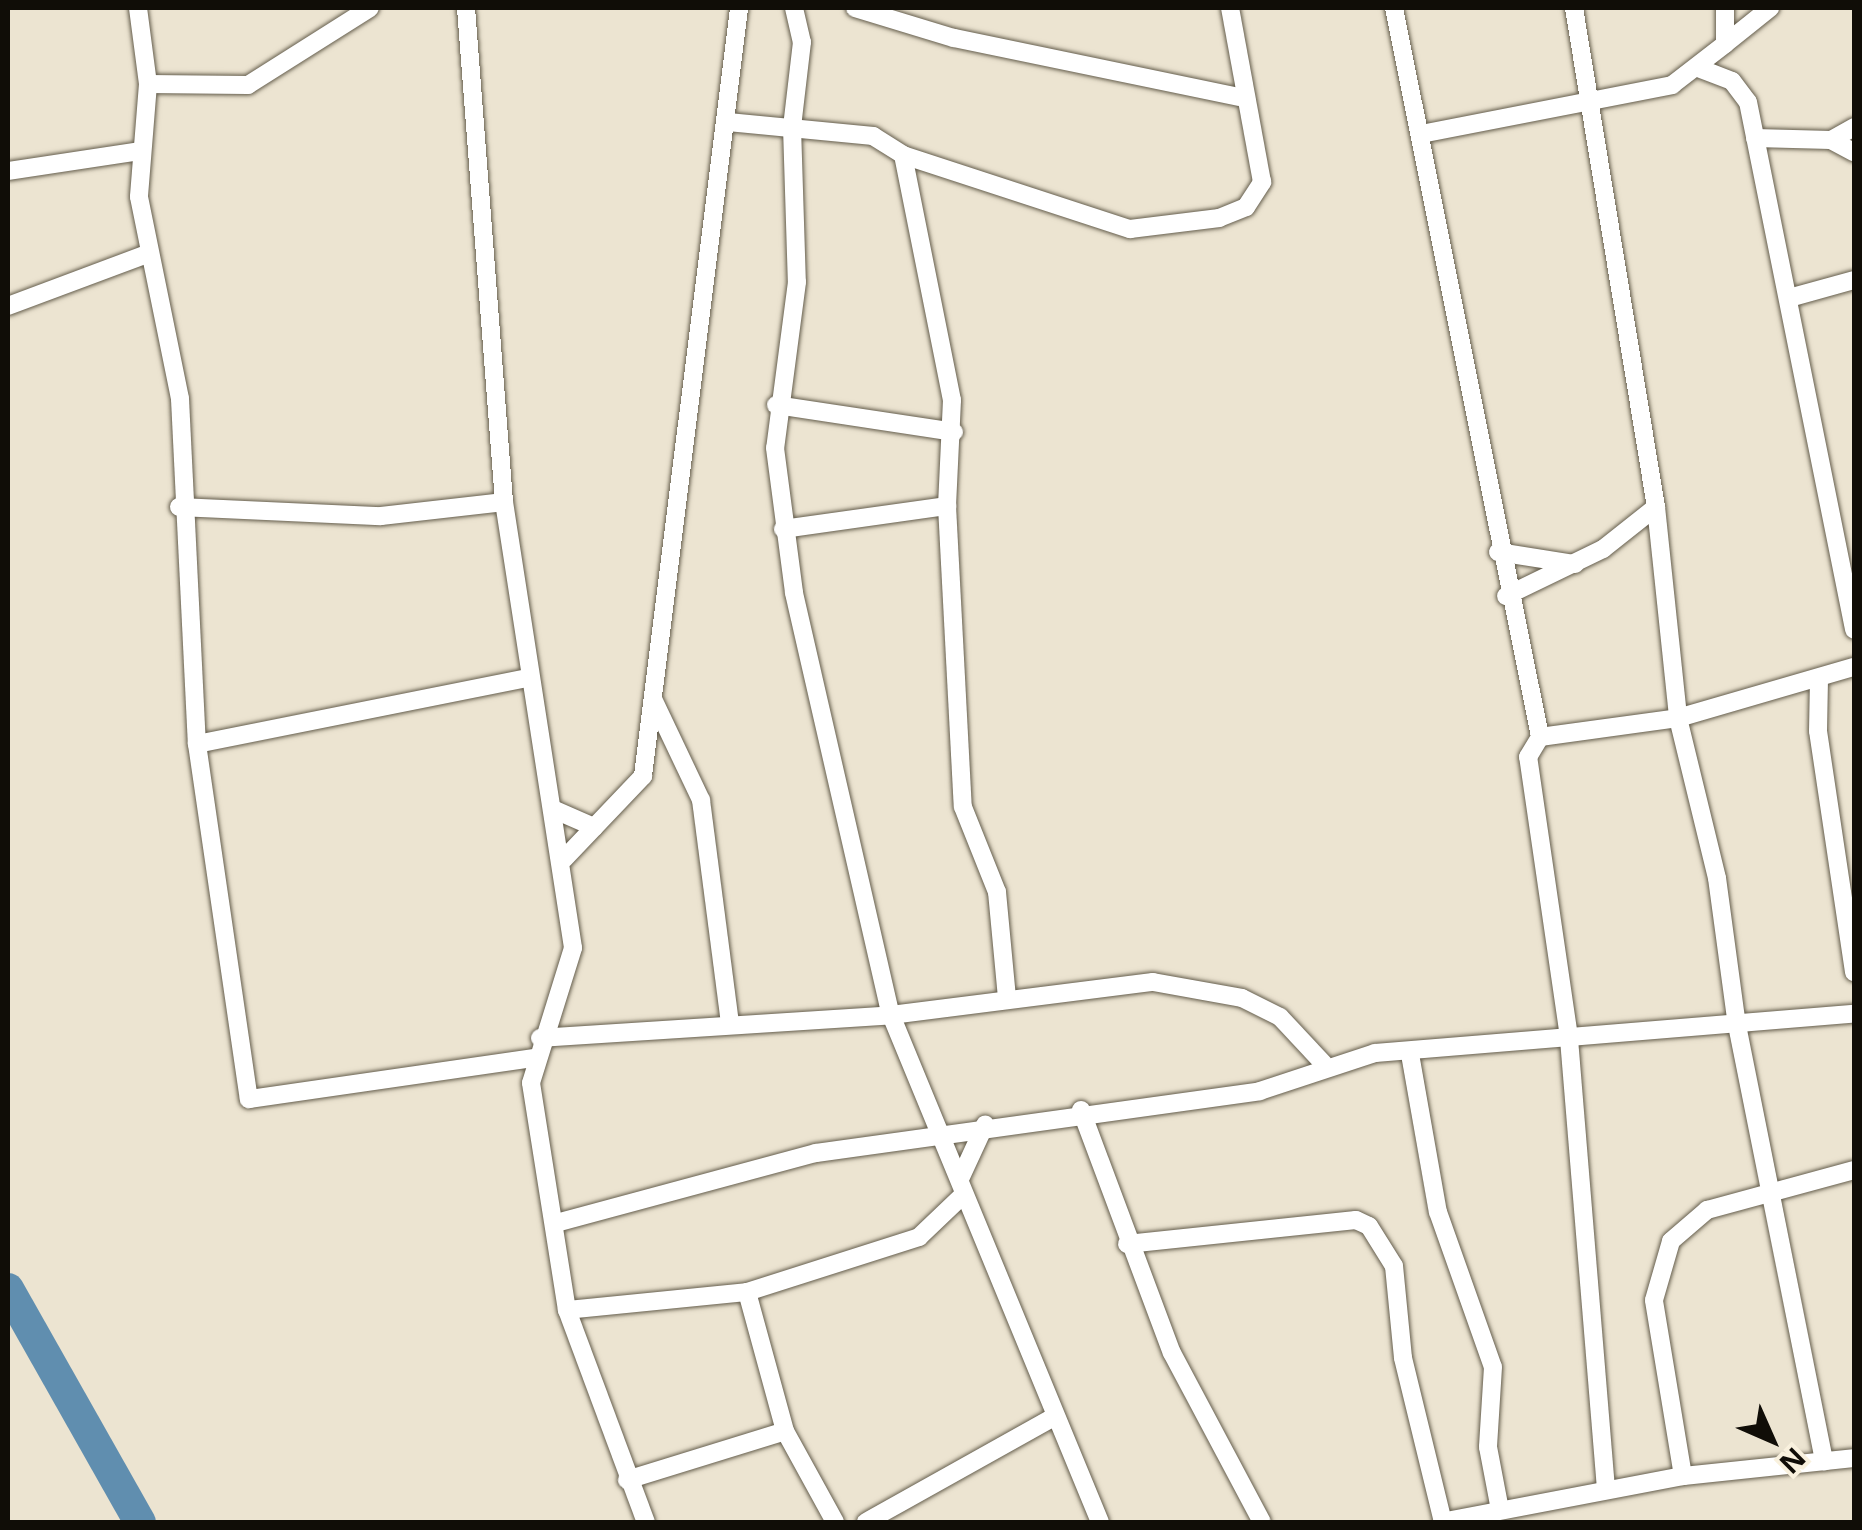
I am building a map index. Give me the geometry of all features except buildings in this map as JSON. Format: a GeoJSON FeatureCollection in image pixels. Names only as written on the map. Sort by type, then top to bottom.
{"type":"FeatureCollection","features":[{"type":"Feature","properties":{"kind":"street"},"geometry":{"type":"LineString","coordinates":[[138,8],[148,84],[141,152],[147,254],[180,399],[179,507],[197,744],[249,1099],[534,1058]]}},
{"type":"Feature","properties":{"kind":"street"},"geometry":{"type":"LineString","coordinates":[[148,84],[248,85],[370,8]]}},
{"type":"Feature","properties":{"kind":"street"},"geometry":{"type":"LineString","coordinates":[[466,8],[504,502],[528,678],[564,858],[574,948],[534,1058],[567,1310],[627,1480],[646,1522]]}},
{"type":"Feature","properties":{"kind":"street"},"geometry":{"type":"LineString","coordinates":[[564,858],[643,776],[728,122],[739,8]]}},
{"type":"Feature","properties":{"kind":"street"},"geometry":{"type":"LineString","coordinates":[[794,8],[802,42],[792,127],[797,282],[776,406],[782,530],[890,1015],[943,1130],[1054,1417],[1100,1522]]}},
{"type":"Feature","properties":{"kind":"street"},"geometry":{"type":"LineString","coordinates":[[855,8],[954,38],[1240,97]]}},
{"type":"Feature","properties":{"kind":"street"},"geometry":{"type":"LineString","coordinates":[[728,122],[873,136],[903,155],[1155,230],[1219,218],[1259,196],[1240,97],[1230,8]]}},
{"type":"Feature","properties":{"kind":"street"},"geometry":{"type":"LineString","coordinates":[[1394,8],[1506,596],[1540,736],[1528,757],[1569,1037],[1606,1488]]}},
{"type":"Feature","properties":{"kind":"street"},"geometry":{"type":"LineString","coordinates":[[1574,8],[1656,507],[1678,718],[1717,878],[1737,1025],[1824,1461]]}},
{"type":"Feature","properties":{"kind":"street"},"geometry":{"type":"LineString","coordinates":[[1724,44],[1725,8]]}},
{"type":"Feature","properties":{"kind":"street"},"geometry":{"type":"LineString","coordinates":[[1421,134],[1498,112],[1590,104],[1701,69],[1724,44],[1770,8]]}},
{"type":"Feature","properties":{"kind":"street"},"geometry":{"type":"LineString","coordinates":[[1701,69],[1742,90],[1789,298],[1854,628]]}},
{"type":"Feature","properties":{"kind":"street"},"geometry":{"type":"LineString","coordinates":[[1830,140],[1854,127]]}},
{"type":"Feature","properties":{"kind":"street"},"geometry":{"type":"LineString","coordinates":[[1755,138],[1830,140],[1854,152]]}},
{"type":"Feature","properties":{"kind":"street"},"geometry":{"type":"LineString","coordinates":[[8,171],[141,152]]}},
{"type":"Feature","properties":{"kind":"street"},"geometry":{"type":"LineString","coordinates":[[903,155],[954,432],[947,506],[963,806],[997,892],[1007,997]]}},
{"type":"Feature","properties":{"kind":"street"},"geometry":{"type":"LineString","coordinates":[[8,306],[147,254]]}},
{"type":"Feature","properties":{"kind":"street"},"geometry":{"type":"LineString","coordinates":[[1789,298],[1854,280]]}},
{"type":"Feature","properties":{"kind":"street"},"geometry":{"type":"LineString","coordinates":[[776,406],[954,432]]}},
{"type":"Feature","properties":{"kind":"street"},"geometry":{"type":"LineString","coordinates":[[179,507],[381,516],[504,502]]}},
{"type":"Feature","properties":{"kind":"street"},"geometry":{"type":"LineString","coordinates":[[782,530],[947,506]]}},
{"type":"Feature","properties":{"kind":"street"},"geometry":{"type":"LineString","coordinates":[[1506,596],[1575,564],[1656,507]]}},
{"type":"Feature","properties":{"kind":"street"},"geometry":{"type":"LineString","coordinates":[[1498,552],[1575,564]]}},
{"type":"Feature","properties":{"kind":"street"},"geometry":{"type":"LineString","coordinates":[[1540,736],[1678,718],[1854,667]]}},
{"type":"Feature","properties":{"kind":"street"},"geometry":{"type":"LineString","coordinates":[[197,744],[528,678]]}},
{"type":"Feature","properties":{"kind":"street"},"geometry":{"type":"LineString","coordinates":[[1819,679],[1818,731],[1854,972]]}},
{"type":"Feature","properties":{"kind":"street"},"geometry":{"type":"LineString","coordinates":[[654,701],[700,800],[730,1022]]}},
{"type":"Feature","properties":{"kind":"street"},"geometry":{"type":"LineString","coordinates":[[555,810],[594,827]]}},
{"type":"Feature","properties":{"kind":"street"},"geometry":{"type":"LineString","coordinates":[[540,1038],[730,1022],[890,1015],[1007,997],[1200,984],[1280,1017],[1324,1064]]}},
{"type":"Feature","properties":{"kind":"street"},"geometry":{"type":"LineString","coordinates":[[556,1223],[816,1153],[1081,1110],[1260,1091],[1324,1064],[1569,1037],[1854,1014]]}},
{"type":"Feature","properties":{"kind":"street"},"geometry":{"type":"LineString","coordinates":[[1410,1054],[1438,1212],[1493,1367],[1488,1447],[1500,1510]]}},
{"type":"Feature","properties":{"kind":"street"},"geometry":{"type":"LineString","coordinates":[[1081,1110],[1172,1353],[1262,1522]]}},
{"type":"Feature","properties":{"kind":"street"},"geometry":{"type":"LineString","coordinates":[[567,1310],[747,1292],[918,1237],[962,1186],[986,1125]]}},
{"type":"Feature","properties":{"kind":"street"},"geometry":{"type":"LineString","coordinates":[[1683,1476],[1662,1368],[1658,1267],[1687,1224],[1768,1192],[1854,1170]]}},
{"type":"Feature","properties":{"kind":"street"},"geometry":{"type":"LineString","coordinates":[[1128,1244],[1356,1220],[1369,1226],[1394,1266],[1403,1358],[1442,1522],[1683,1476],[1854,1458]]}},
{"type":"Feature","properties":{"kind":"street"},"geometry":{"type":"LineString","coordinates":[[747,1292],[785,1431],[834,1522]]}},
{"type":"Feature","properties":{"kind":"street"},"geometry":{"type":"LineString","coordinates":[[866,1522],[1054,1417]]}},
{"type":"Feature","properties":{"kind":"street"},"geometry":{"type":"LineString","coordinates":[[627,1480],[785,1431]]}},
{"type":"Feature","properties":{"kind":"waterway"},"geometry":{"type":"LineString","coordinates":[[8,1289],[140,1522]]}}]}
